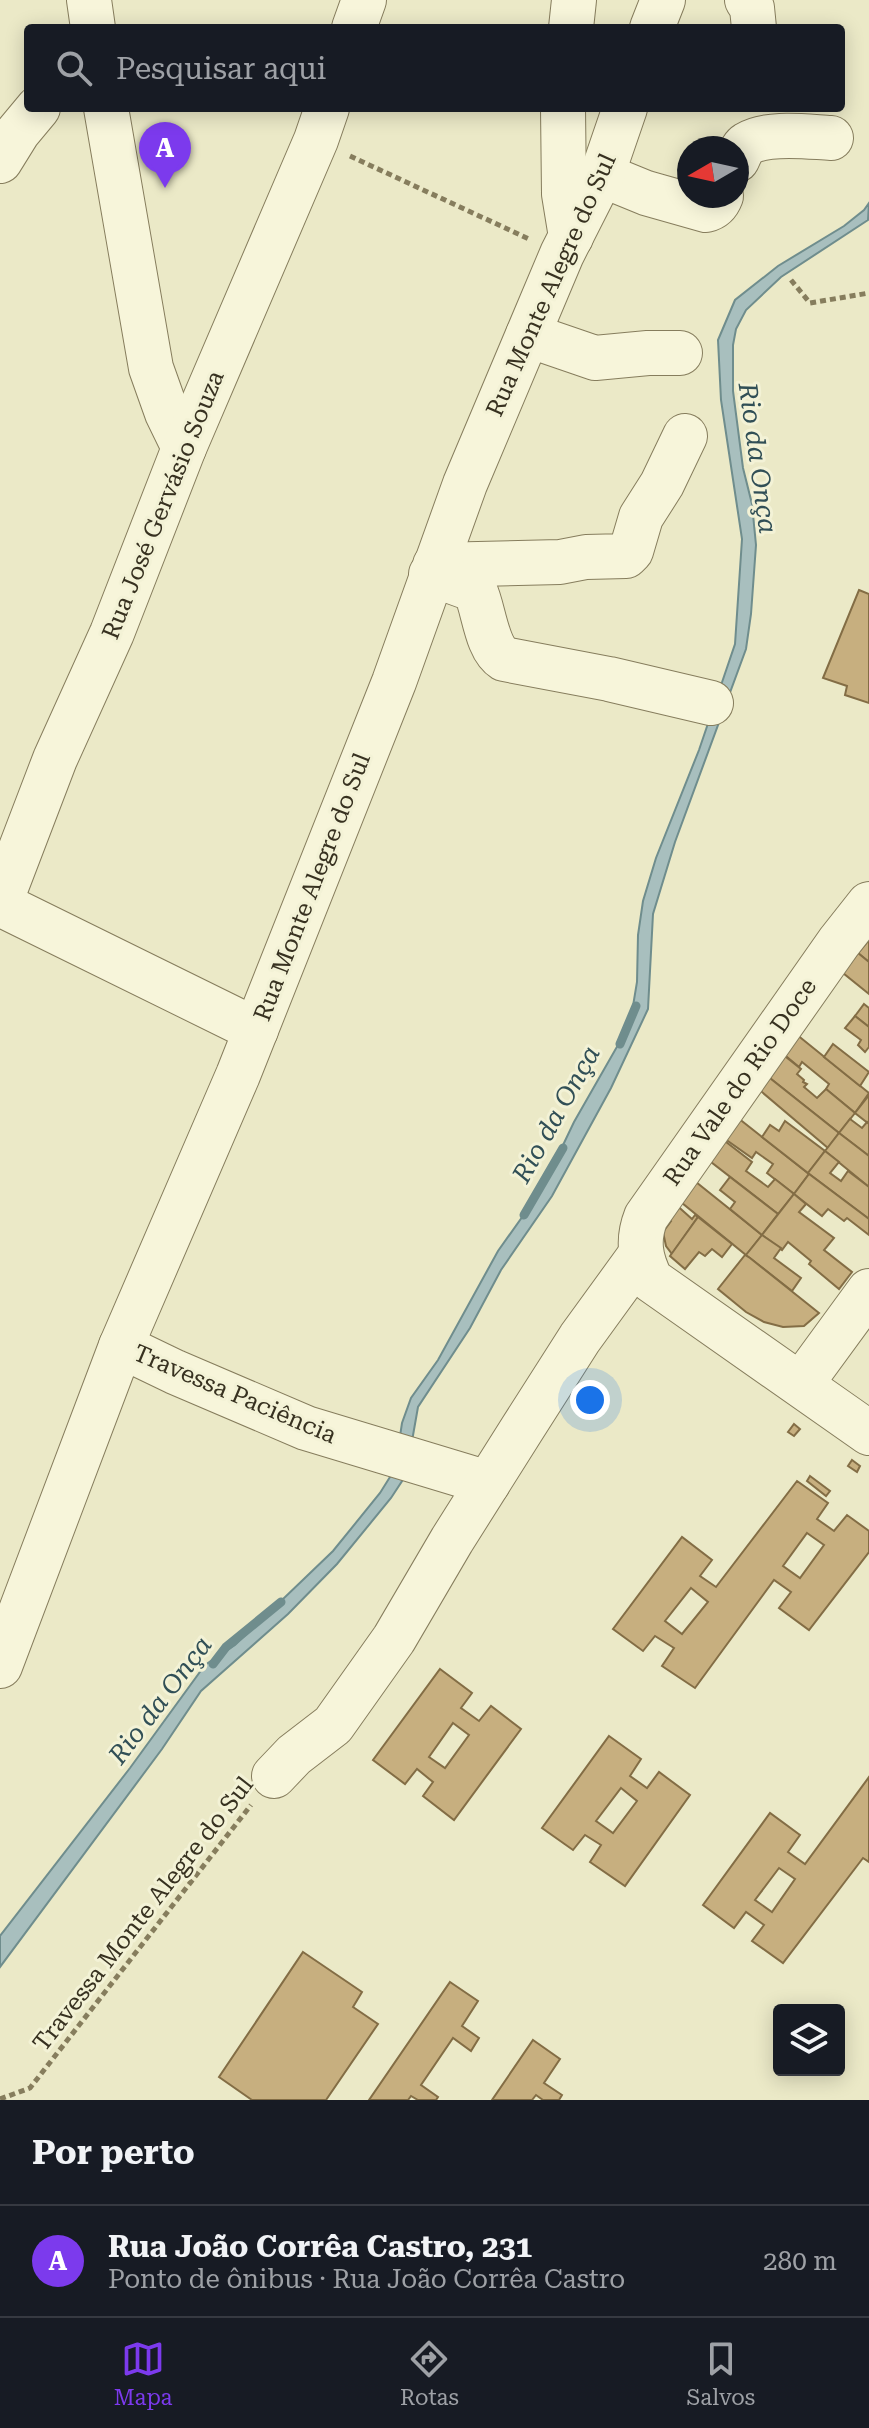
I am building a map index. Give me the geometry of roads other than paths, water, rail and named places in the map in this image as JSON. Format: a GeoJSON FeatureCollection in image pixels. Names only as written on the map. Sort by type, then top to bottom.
{"type":"FeatureCollection","features":[{"type":"Feature","properties":{"kind":"street"},"geometry":{"type":"LineString","coordinates":[[89,0],[92,24]]}},
{"type":"Feature","properties":{"kind":"street"},"geometry":{"type":"LineString","coordinates":[[355,24],[364,0]]}},
{"type":"Feature","properties":{"kind":"street"},"geometry":{"type":"LineString","coordinates":[[571,24],[574,0]]}},
{"type":"Feature","properties":{"kind":"street"},"geometry":{"type":"LineString","coordinates":[[654,24],[663,0]]}},
{"type":"Feature","properties":{"kind":"street"},"geometry":{"type":"LineString","coordinates":[[747,0],[752,8],[754,24]]}},
{"type":"Feature","properties":{"kind":"street"},"geometry":{"type":"LineString","coordinates":[[0,161],[35,112]]}},
{"type":"Feature","properties":{"kind":"street"},"geometry":{"type":"LineString","coordinates":[[107,112],[151,368],[184,448]]}},
{"type":"Feature","properties":{"kind":"street"},"geometry":{"type":"LineString","coordinates":[[563,112],[566,246]]}},
{"type":"Feature","properties":{"kind":"street","name":"Rua Monte Alegre do Sul"},"geometry":{"type":"LineString","coordinates":[[0,1666],[121,1346],[202,1162],[394,682],[465,484],[566,246],[602,175],[624,112]]}},
{"type":"Feature","properties":{"kind":"street","name":"Rua José Gervásio Souza"},"geometry":{"type":"LineString","coordinates":[[0,904],[55,759],[112,633],[184,448],[322,124]]}},
{"type":"Feature","properties":{"kind":"street"},"geometry":{"type":"LineString","coordinates":[[749,144],[773,137],[831,138]]}},
{"type":"Feature","properties":{"kind":"street"},"geometry":{"type":"LineString","coordinates":[[602,175],[677,202]]}},
{"type":"Feature","properties":{"kind":"street"},"geometry":{"type":"LineString","coordinates":[[528,335],[595,358],[680,353]]}},
{"type":"Feature","properties":{"kind":"street"},"geometry":{"type":"LineString","coordinates":[[433,569],[626,556],[631,551],[641,517],[662,484],[685,436]]}},
{"type":"Feature","properties":{"kind":"street"},"geometry":{"type":"LineString","coordinates":[[433,569],[475,590],[492,645],[497,655],[504,659],[711,703]]}},
{"type":"Feature","properties":{"kind":"street"},"geometry":{"type":"LineString","coordinates":[[0,904],[256,1030]]}},
{"type":"Feature","properties":{"kind":"street","name":"Rua Vale do Rio Doce"},"geometry":{"type":"LineString","coordinates":[[643,1261],[639,1234],[646,1217],[869,904]]}},
{"type":"Feature","properties":{"kind":"street"},"geometry":{"type":"LineString","coordinates":[[274,1776],[294,1755],[333,1725],[394,1639],[580,1338],[643,1261],[651,1280],[662,1290],[869,1433]]}},
{"type":"Feature","properties":{"kind":"street"},"geometry":{"type":"LineString","coordinates":[[801,1384],[869,1291]]}},
{"type":"Feature","properties":{"kind":"street","name":"Travessa Paciência"},"geometry":{"type":"LineString","coordinates":[[121,1346],[297,1424],[488,1483]]}},
{"type":"Feature","properties":{"kind":"water"},"geometry":{"type":"Polygon","coordinates":[[[869,203],[868,220],[781,277],[746,310],[736,329],[733,391],[756,545],[746,649],[675,842],[653,914],[648,1009],[611,1088],[552,1196],[501,1270],[470,1328],[418,1407],[406,1475],[391,1498],[337,1564],[288,1614],[201,1691],[162,1749],[0,1967],[0,1936],[205,1665],[235,1645],[333,1551],[380,1493],[395,1469],[402,1423],[411,1398],[438,1360],[498,1251],[542,1189],[574,1122],[630,1024],[637,982],[638,935],[643,901],[735,644],[742,539],[721,400],[718,340],[735,300],[778,266],[844,226],[869,203]]]}},
{"type":"Feature","properties":{"kind":"waterway","name":"Rio da Onça"},"geometry":{"type":"LineString","coordinates":[[620,1044],[636,1006]]}},
{"type":"Feature","properties":{"kind":"waterway","name":"Rio da Onça"},"geometry":{"type":"LineString","coordinates":[[524,1215],[563,1148]]}},
{"type":"Feature","properties":{"kind":"waterway","name":"Rio da Onça"},"geometry":{"type":"LineString","coordinates":[[213,1664],[226,1647],[281,1602]]}},
{"type":"Feature","properties":{"kind":"place","name":"Rua João Corrêa Castro, 231"},"geometry":{"type":"Point","coordinates":[165,188]}}]}
